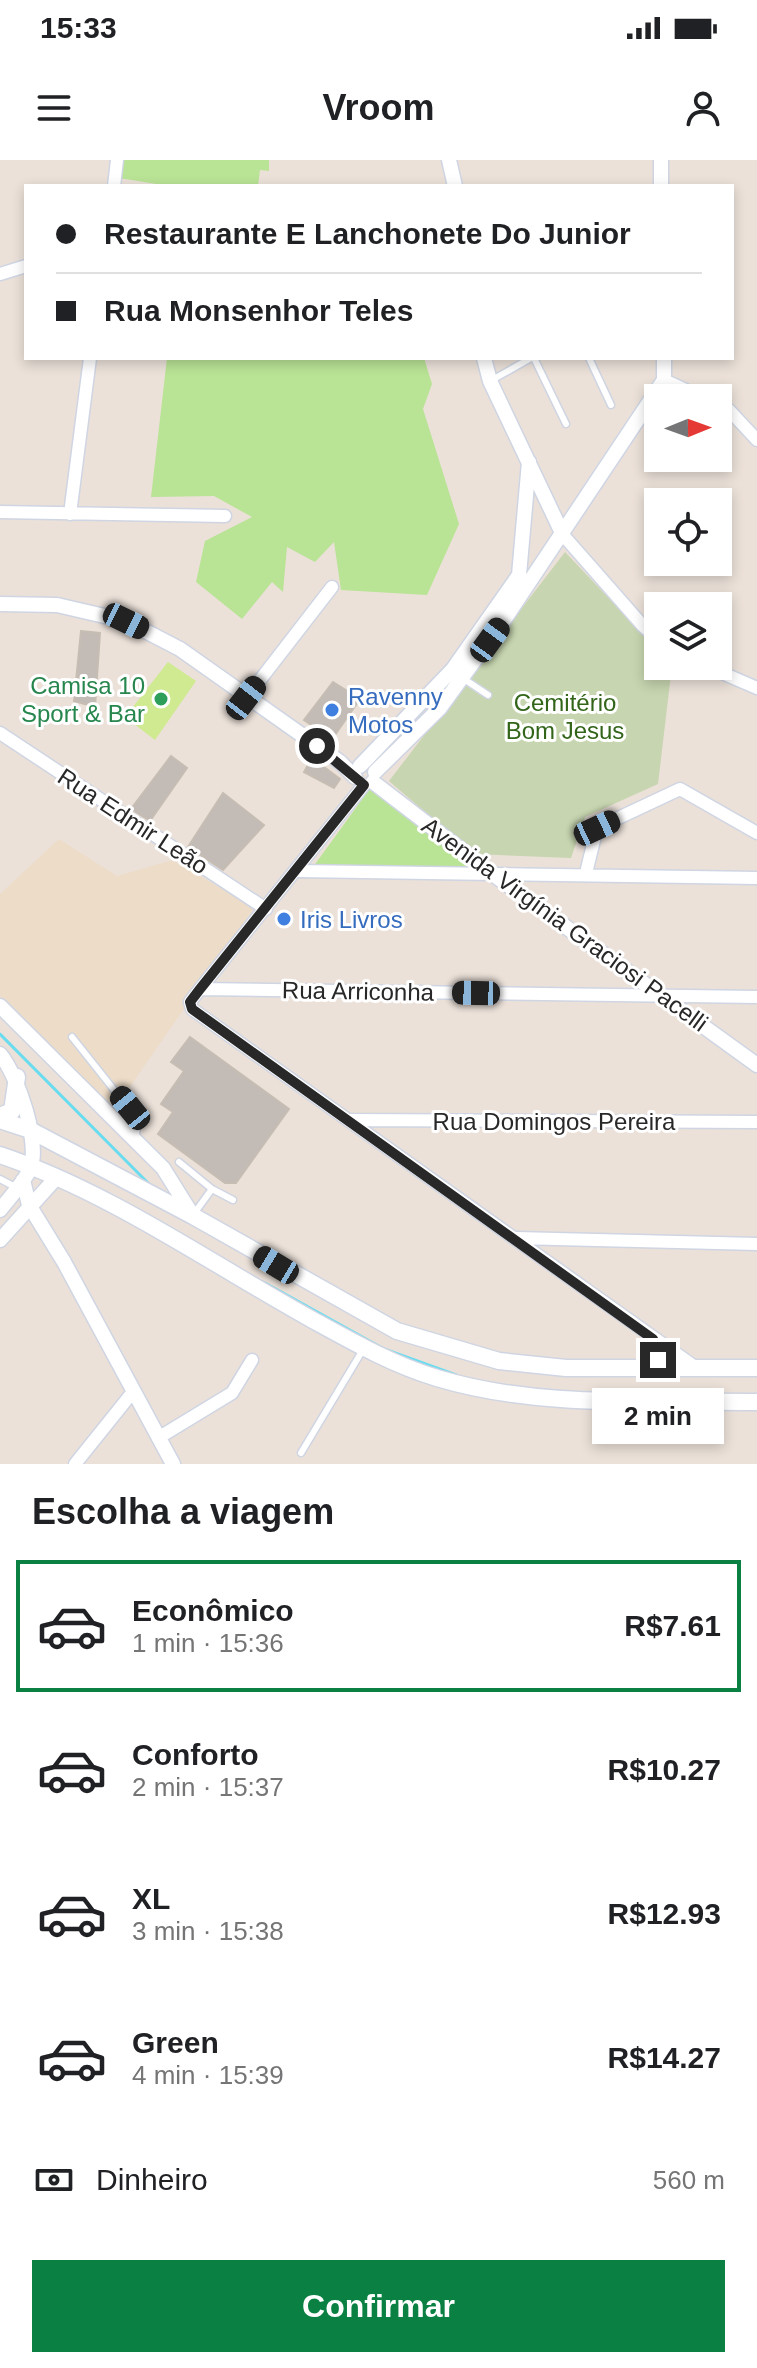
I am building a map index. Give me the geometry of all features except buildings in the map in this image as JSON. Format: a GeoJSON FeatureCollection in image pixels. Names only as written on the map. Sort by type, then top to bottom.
{"type":"FeatureCollection","features":[{"type":"Feature","properties":{"kind":"main road"},"geometry":{"type":"LineString","coordinates":[[0,1118],[12,1111],[17,1077]]}},
{"type":"Feature","properties":{"kind":"main road"},"geometry":{"type":"LineString","coordinates":[[0,1118],[30,1130],[193,1216],[397,1331],[499,1361],[566,1368],[757,1368]]}},
{"type":"Feature","properties":{"kind":"main road"},"geometry":{"type":"LineString","coordinates":[[0,1155],[24,1178],[56,1178],[171,1238],[364,1348],[435,1377],[505,1393],[567,1399],[757,1402]]}},
{"type":"Feature","properties":{"kind":"main road"},"geometry":{"type":"LineString","coordinates":[[171,1238],[187,1227],[193,1216]]}},
{"type":"Feature","properties":{"kind":"street"},"geometry":{"type":"LineString","coordinates":[[114,184],[117,160]]}},
{"type":"Feature","properties":{"kind":"street"},"geometry":{"type":"LineString","coordinates":[[449,160],[455,184]]}},
{"type":"Feature","properties":{"kind":"street"},"geometry":{"type":"LineString","coordinates":[[661,160],[661,184]]}},
{"type":"Feature","properties":{"kind":"street"},"geometry":{"type":"LineString","coordinates":[[0,274],[24,267]]}},
{"type":"Feature","properties":{"kind":"street"},"geometry":{"type":"LineString","coordinates":[[70,514],[90,360]]}},
{"type":"Feature","properties":{"kind":"street"},"geometry":{"type":"LineString","coordinates":[[485,360],[563,535],[644,627]]}},
{"type":"Feature","properties":{"kind":"street"},"geometry":{"type":"LineString","coordinates":[[664,360],[664,380],[563,535],[458,673],[364,775],[298,871],[190,1002],[192,1009],[695,1367]]}},
{"type":"Feature","properties":{"kind":"street"},"geometry":{"type":"LineString","coordinates":[[664,380],[673,384]]}},
{"type":"Feature","properties":{"kind":"street"},"geometry":{"type":"LineString","coordinates":[[732,413],[757,440]]}},
{"type":"Feature","properties":{"kind":"street"},"geometry":{"type":"LineString","coordinates":[[458,673],[519,575],[529,462]]}},
{"type":"Feature","properties":{"kind":"street"},"geometry":{"type":"LineString","coordinates":[[0,512],[225,516]]}},
{"type":"Feature","properties":{"kind":"street"},"geometry":{"type":"LineString","coordinates":[[246,698],[332,587]]}},
{"type":"Feature","properties":{"kind":"street","name":"Avenida Virgínia Graciosi Pacelli"},"geometry":{"type":"LineString","coordinates":[[0,604],[57,605],[126,621],[180,649],[246,698],[364,775],[494,875],[757,1065]]}},
{"type":"Feature","properties":{"kind":"street"},"geometry":{"type":"LineString","coordinates":[[732,677],[757,688]]}},
{"type":"Feature","properties":{"kind":"street","name":"Rua Edmir Leão"},"geometry":{"type":"LineString","coordinates":[[0,733],[266,909]]}},
{"type":"Feature","properties":{"kind":"street"},"geometry":{"type":"LineString","coordinates":[[586,873],[597,828],[680,789],[757,833]]}},
{"type":"Feature","properties":{"kind":"street"},"geometry":{"type":"LineString","coordinates":[[298,871],[757,878]]}},
{"type":"Feature","properties":{"kind":"street","name":"Rua Arriconha"},"geometry":{"type":"LineString","coordinates":[[200,989],[757,997]]}},
{"type":"Feature","properties":{"kind":"street"},"geometry":{"type":"LineString","coordinates":[[0,1006],[163,1168],[193,1216]]}},
{"type":"Feature","properties":{"kind":"street"},"geometry":{"type":"LineString","coordinates":[[0,1054],[17,1077],[30,1130],[24,1178],[29,1205],[64,1262],[173,1464]]}},
{"type":"Feature","properties":{"kind":"street","name":"Rua Domingos Pereira"},"geometry":{"type":"LineString","coordinates":[[350,1120],[757,1122]]}},
{"type":"Feature","properties":{"kind":"street"},"geometry":{"type":"LineString","coordinates":[[0,1210],[24,1178]]}},
{"type":"Feature","properties":{"kind":"street"},"geometry":{"type":"LineString","coordinates":[[0,1240],[56,1178]]}},
{"type":"Feature","properties":{"kind":"street"},"geometry":{"type":"LineString","coordinates":[[516,1238],[757,1244]]}},
{"type":"Feature","properties":{"kind":"street"},"geometry":{"type":"LineString","coordinates":[[653,1339],[657,1367]]}},
{"type":"Feature","properties":{"kind":"street"},"geometry":{"type":"LineString","coordinates":[[158,1438],[232,1393],[252,1360]]}},
{"type":"Feature","properties":{"kind":"street"},"geometry":{"type":"LineString","coordinates":[[75,1464],[132,1393]]}},
{"type":"Feature","properties":{"kind":"lane"},"geometry":{"type":"LineString","coordinates":[[495,378],[529,360]]}},
{"type":"Feature","properties":{"kind":"lane"},"geometry":{"type":"LineString","coordinates":[[534,360],[566,424]]}},
{"type":"Feature","properties":{"kind":"lane"},"geometry":{"type":"LineString","coordinates":[[590,360],[611,405]]}},
{"type":"Feature","properties":{"kind":"lane"},"geometry":{"type":"LineString","coordinates":[[458,673],[488,695]]}},
{"type":"Feature","properties":{"kind":"lane"},"geometry":{"type":"LineString","coordinates":[[72,1037],[138,1120],[135,1140]]}},
{"type":"Feature","properties":{"kind":"lane"},"geometry":{"type":"LineString","coordinates":[[179,1162],[212,1189],[233,1200]]}},
{"type":"Feature","properties":{"kind":"lane"},"geometry":{"type":"LineString","coordinates":[[0,1179],[24,1178]]}},
{"type":"Feature","properties":{"kind":"lane"},"geometry":{"type":"LineString","coordinates":[[193,1216],[212,1189]]}},
{"type":"Feature","properties":{"kind":"lane"},"geometry":{"type":"LineString","coordinates":[[301,1453],[364,1348]]}},
{"type":"Feature","properties":{"kind":"shaded area"},"geometry":{"type":"Polygon","coordinates":[[[59,839],[117,876],[173,860],[254,908],[113,1111],[0,996],[0,894],[59,839]]]}},
{"type":"Feature","properties":{"kind":"green space"},"geometry":{"type":"Polygon","coordinates":[[[121,160],[269,160],[269,171],[260,170],[258,184],[156,184],[119,178],[121,160]]]}},
{"type":"Feature","properties":{"kind":"green space"},"geometry":{"type":"Polygon","coordinates":[[[167,360],[425,360],[432,384],[423,409],[459,524],[427,595],[341,590],[334,542],[315,562],[287,547],[283,592],[272,582],[242,619],[196,582],[205,541],[252,517],[214,496],[151,497],[167,360]]]}},
{"type":"Feature","properties":{"kind":"green space","name":"Cemitério Bom Jesus"},"geometry":{"type":"Polygon","coordinates":[[[565,552],[644,635],[644,680],[670,680],[658,784],[585,817],[571,858],[474,854],[389,781],[565,552]]]}},
{"type":"Feature","properties":{"kind":"green space","name":"Camisa 10 Sport & Bar"},"geometry":{"type":"Polygon","coordinates":[[[168,662],[196,681],[155,740],[125,717],[168,662]]]}},
{"type":"Feature","properties":{"kind":"green space"},"geometry":{"type":"Polygon","coordinates":[[[371,787],[482,870],[313,867],[371,787]]]}},
{"type":"Feature","properties":{"kind":"waterway"},"geometry":{"type":"LineString","coordinates":[[0,1034],[149,1184]]}},
{"type":"Feature","properties":{"kind":"waterway"},"geometry":{"type":"LineString","coordinates":[[265,1283],[384,1349],[456,1375]]}},
{"type":"Feature","properties":{"kind":"place","name":"Camisa 10 Sport & Bar"},"geometry":{"type":"Point","coordinates":[161,699]}},
{"type":"Feature","properties":{"kind":"place","name":"Ravenny Motos"},"geometry":{"type":"Point","coordinates":[332,710]}},
{"type":"Feature","properties":{"kind":"place","name":"Iris Livros"},"geometry":{"type":"Point","coordinates":[284,919]}},
{"type":"Feature","properties":{"kind":"route"},"geometry":{"type":"LineString","coordinates":[[317,746],[364,785],[190,1002],[192,1009],[653,1339],[658,1360]]}}]}
